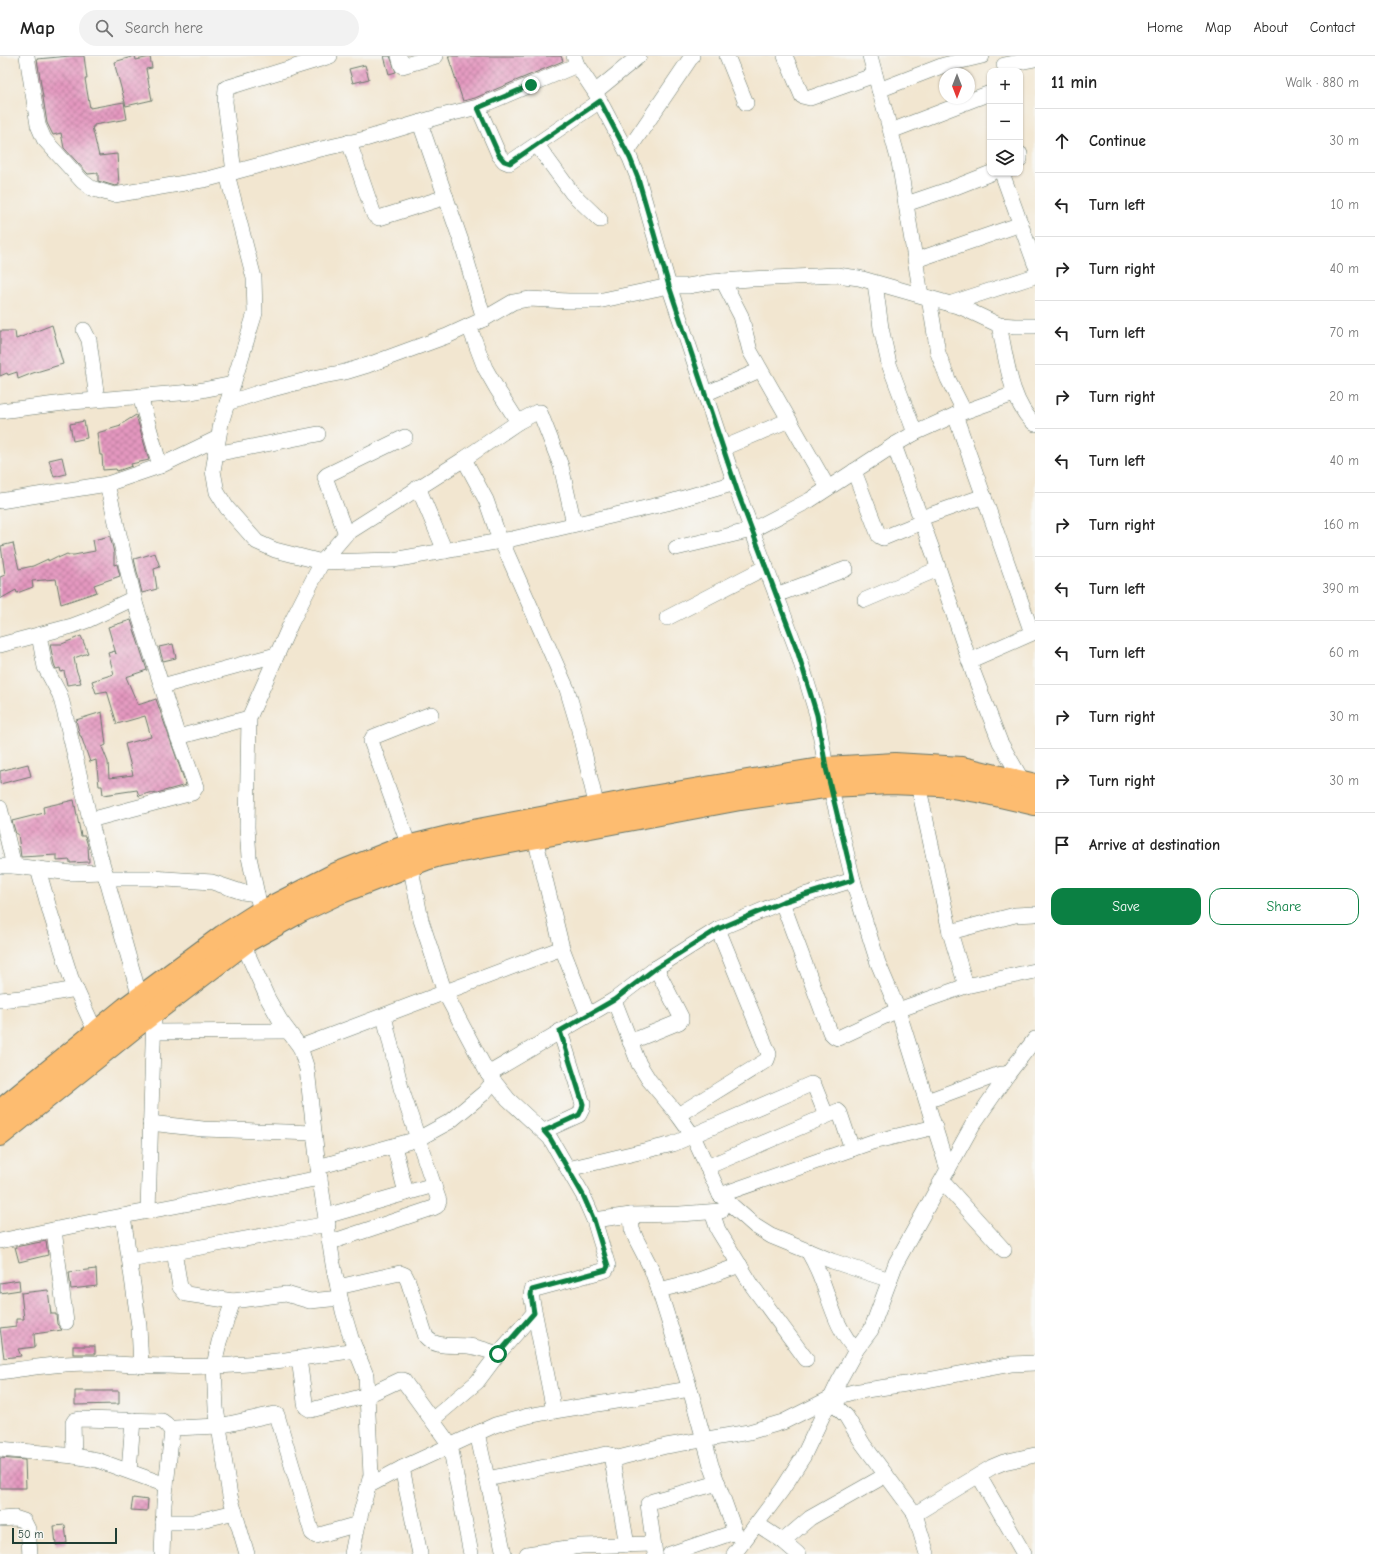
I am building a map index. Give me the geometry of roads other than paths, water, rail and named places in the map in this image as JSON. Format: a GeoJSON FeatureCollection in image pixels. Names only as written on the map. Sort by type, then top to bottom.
{"type":"FeatureCollection","features":[{"type":"Feature","properties":{"kind":"main road"},"geometry":{"type":"LineString","coordinates":[[0,1135],[149,1014],[243,944],[261,932],[301,910],[409,855],[440,855],[535,838],[740,799],[828,777],[895,764],[955,768],[1029,784]]}},
{"type":"Feature","properties":{"kind":"main road"},"geometry":{"type":"LineString","coordinates":[[0,1111],[96,1033],[149,1014],[200,952],[259,904],[336,874],[409,855],[473,831],[597,808],[828,777],[890,783],[939,785],[983,792],[1035,804]]}},
{"type":"Feature","properties":{"kind":"street"},"geometry":{"type":"LineString","coordinates":[[27,56],[38,125],[44,139],[82,181],[91,188],[114,195],[208,179],[420,123],[441,116],[478,108],[576,60],[598,96],[627,152],[638,178],[669,286],[723,448],[798,653],[817,715],[828,777],[853,880],[878,962],[898,1010],[936,1127],[945,1176],[1004,1250]]}},
{"type":"Feature","properties":{"kind":"street"},"geometry":{"type":"LineString","coordinates":[[330,56],[226,88],[225,102],[230,173],[254,278],[255,313],[221,423],[213,471],[217,492],[226,508],[257,542],[275,550],[322,562],[394,560],[512,539],[667,503],[735,483]]}},
{"type":"Feature","properties":{"kind":"street"},"geometry":{"type":"LineString","coordinates":[[399,56],[402,66],[436,56]]}},
{"type":"Feature","properties":{"kind":"street"},"geometry":{"type":"LineString","coordinates":[[478,108],[499,155],[504,161],[510,163],[537,145],[598,96],[639,56]]}},
{"type":"Feature","properties":{"kind":"street"},"geometry":{"type":"LineString","coordinates":[[627,152],[692,56]]}},
{"type":"Feature","properties":{"kind":"street"},"geometry":{"type":"LineString","coordinates":[[726,56],[746,103]]}},
{"type":"Feature","properties":{"kind":"street"},"geometry":{"type":"LineString","coordinates":[[785,56],[802,96],[806,98],[810,98],[875,75]]}},
{"type":"Feature","properties":{"kind":"street"},"geometry":{"type":"LineString","coordinates":[[870,56],[899,162],[916,260],[938,353],[960,413],[984,496],[1034,633],[969,661]]}},
{"type":"Feature","properties":{"kind":"street"},"geometry":{"type":"LineString","coordinates":[[880,90],[944,66],[982,56]]}},
{"type":"Feature","properties":{"kind":"street"},"geometry":{"type":"LineString","coordinates":[[1004,64],[1035,59]]}},
{"type":"Feature","properties":{"kind":"street"},"geometry":{"type":"LineString","coordinates":[[891,131],[987,94]]}},
{"type":"Feature","properties":{"kind":"street"},"geometry":{"type":"LineString","coordinates":[[420,123],[446,197],[484,319]]}},
{"type":"Feature","properties":{"kind":"street"},"geometry":{"type":"LineString","coordinates":[[349,142],[374,216],[379,218],[446,197]]}},
{"type":"Feature","properties":{"kind":"street"},"geometry":{"type":"LineString","coordinates":[[537,145],[572,193],[600,220]]}},
{"type":"Feature","properties":{"kind":"street"},"geometry":{"type":"LineString","coordinates":[[906,204],[987,175]]}},
{"type":"Feature","properties":{"kind":"street"},"geometry":{"type":"LineString","coordinates":[[1003,176],[1035,264]]}},
{"type":"Feature","properties":{"kind":"street"},"geometry":{"type":"LineString","coordinates":[[916,260],[1021,224]]}},
{"type":"Feature","properties":{"kind":"street"},"geometry":{"type":"LineString","coordinates":[[949,304],[1032,277],[1035,274]]}},
{"type":"Feature","properties":{"kind":"street"},"geometry":{"type":"LineString","coordinates":[[228,403],[261,392],[318,377],[345,372],[447,336],[484,319],[513,302],[529,299],[598,301],[669,286],[688,286],[750,279],[837,275],[860,278],[968,309],[999,325],[1035,326]]}},
{"type":"Feature","properties":{"kind":"street"},"geometry":{"type":"LineString","coordinates":[[723,282],[741,316],[750,351],[828,488]]}},
{"type":"Feature","properties":{"kind":"street"},"geometry":{"type":"LineString","coordinates":[[875,283],[881,328],[889,364],[915,433]]}},
{"type":"Feature","properties":{"kind":"street"},"geometry":{"type":"LineString","coordinates":[[999,325],[1014,394],[1029,419],[1035,424]]}},
{"type":"Feature","properties":{"kind":"street"},"geometry":{"type":"LineString","coordinates":[[469,326],[485,368],[518,422]]}},
{"type":"Feature","properties":{"kind":"street"},"geometry":{"type":"LineString","coordinates":[[84,330],[89,340],[97,400]]}},
{"type":"Feature","properties":{"kind":"street"},"geometry":{"type":"LineString","coordinates":[[705,394],[760,370]]}},
{"type":"Feature","properties":{"kind":"street"},"geometry":{"type":"LineString","coordinates":[[0,410],[192,392],[233,384]]}},
{"type":"Feature","properties":{"kind":"street"},"geometry":{"type":"LineString","coordinates":[[676,548],[752,530],[810,500],[915,433],[960,413],[1014,394]]}},
{"type":"Feature","properties":{"kind":"street"},"geometry":{"type":"LineString","coordinates":[[140,396],[160,466]]}},
{"type":"Feature","properties":{"kind":"street"},"geometry":{"type":"LineString","coordinates":[[259,904],[250,857],[247,827],[250,718],[276,655],[322,562],[346,534],[464,459],[518,422],[537,412],[540,412],[561,466],[574,524]]}},
{"type":"Feature","properties":{"kind":"street"},"geometry":{"type":"LineString","coordinates":[[723,448],[788,420]]}},
{"type":"Feature","properties":{"kind":"street"},"geometry":{"type":"LineString","coordinates":[[215,454],[318,434]]}},
{"type":"Feature","properties":{"kind":"street"},"geometry":{"type":"LineString","coordinates":[[346,534],[325,477],[405,437]]}},
{"type":"Feature","properties":{"kind":"street"},"geometry":{"type":"LineString","coordinates":[[0,501],[107,484],[160,466],[218,438]]}},
{"type":"Feature","properties":{"kind":"street"},"geometry":{"type":"LineString","coordinates":[[894,445],[969,661],[1000,742],[1029,784]]}},
{"type":"Feature","properties":{"kind":"street"},"geometry":{"type":"LineString","coordinates":[[464,459],[486,500],[500,540],[505,548],[567,689],[578,726],[597,808]]}},
{"type":"Feature","properties":{"kind":"street"},"geometry":{"type":"LineString","coordinates":[[854,471],[879,536],[883,538],[921,520],[984,496]]}},
{"type":"Feature","properties":{"kind":"street"},"geometry":{"type":"LineString","coordinates":[[90,820],[192,793],[195,789],[195,785],[134,598],[107,484]]}},
{"type":"Feature","properties":{"kind":"street"},"geometry":{"type":"LineString","coordinates":[[418,487],[445,551]]}},
{"type":"Feature","properties":{"kind":"street"},"geometry":{"type":"LineString","coordinates":[[668,618],[766,567]]}},
{"type":"Feature","properties":{"kind":"street"},"geometry":{"type":"LineString","coordinates":[[776,595],[846,569]]}},
{"type":"Feature","properties":{"kind":"street"},"geometry":{"type":"LineString","coordinates":[[865,600],[938,569]]}},
{"type":"Feature","properties":{"kind":"street"},"geometry":{"type":"LineString","coordinates":[[0,645],[88,620],[134,598]]}},
{"type":"Feature","properties":{"kind":"street"},"geometry":{"type":"LineString","coordinates":[[39,635],[45,668],[60,695],[90,820],[105,875],[149,1014],[150,1124],[148,1211]]}},
{"type":"Feature","properties":{"kind":"street"},"geometry":{"type":"LineString","coordinates":[[162,686],[276,655]]}},
{"type":"Feature","properties":{"kind":"street"},"geometry":{"type":"LineString","coordinates":[[431,714],[373,737],[370,741],[409,855],[421,920],[445,993],[491,1078],[508,1099],[550,1138],[583,1195],[594,1220],[608,1266],[608,1268],[532,1290],[531,1295],[534,1313],[554,1411]]}},
{"type":"Feature","properties":{"kind":"street"},"geometry":{"type":"LineString","coordinates":[[178,736],[250,718]]}},
{"type":"Feature","properties":{"kind":"street"},"geometry":{"type":"LineString","coordinates":[[918,784],[950,932],[966,986]]}},
{"type":"Feature","properties":{"kind":"street"},"geometry":{"type":"LineString","coordinates":[[0,808],[7,866],[71,873],[212,882],[242,892],[259,904]]}},
{"type":"Feature","properties":{"kind":"street"},"geometry":{"type":"LineString","coordinates":[[535,838],[562,948],[588,1015]]}},
{"type":"Feature","properties":{"kind":"street"},"geometry":{"type":"LineString","coordinates":[[38,870],[51,915],[76,989],[96,1033]]}},
{"type":"Feature","properties":{"kind":"street"},"geometry":{"type":"LineString","coordinates":[[0,1241],[148,1211],[319,1173],[418,1139],[449,1122],[484,1093],[491,1078],[560,1031],[614,1000],[656,968],[718,929],[782,902],[853,880]]}},
{"type":"Feature","properties":{"kind":"street"},"geometry":{"type":"LineString","coordinates":[[782,902],[830,1032],[838,1038],[898,1010],[966,986],[1035,971]]}},
{"type":"Feature","properties":{"kind":"street"},"geometry":{"type":"LineString","coordinates":[[950,932],[1015,915],[1035,914]]}},
{"type":"Feature","properties":{"kind":"street"},"geometry":{"type":"LineString","coordinates":[[678,1115],[767,1060],[769,1054],[718,929]]}},
{"type":"Feature","properties":{"kind":"street"},"geometry":{"type":"LineString","coordinates":[[243,944],[268,999],[300,1047],[307,1069],[319,1173],[339,1293],[351,1338],[366,1375],[371,1475],[370,1485],[358,1524],[352,1554]]}},
{"type":"Feature","properties":{"kind":"street"},"geometry":{"type":"LineString","coordinates":[[300,1047],[562,948]]}},
{"type":"Feature","properties":{"kind":"street"},"geometry":{"type":"LineString","coordinates":[[630,1042],[681,1020],[681,1017],[656,968]]}},
{"type":"Feature","properties":{"kind":"street"},"geometry":{"type":"LineString","coordinates":[[0,1000],[31,997],[76,989]]}},
{"type":"Feature","properties":{"kind":"street"},"geometry":{"type":"LineString","coordinates":[[614,1000],[639,1064],[649,1080],[678,1115],[692,1136],[720,1195],[755,1226],[767,1234],[832,1261],[890,1280]]}},
{"type":"Feature","properties":{"kind":"street"},"geometry":{"type":"LineString","coordinates":[[149,1014],[288,1031]]}},
{"type":"Feature","properties":{"kind":"street"},"geometry":{"type":"LineString","coordinates":[[331,1242],[437,1206],[439,1201],[401,1088],[384,1016]]}},
{"type":"Feature","properties":{"kind":"street"},"geometry":{"type":"LineString","coordinates":[[544,1131],[579,1115],[583,1104],[560,1031]]}},
{"type":"Feature","properties":{"kind":"street"},"geometry":{"type":"LineString","coordinates":[[670,1554],[739,1537],[757,1524],[782,1490],[803,1457],[832,1402],[856,1350],[871,1330],[896,1263],[972,1126],[1008,1074],[1035,1039]]}},
{"type":"Feature","properties":{"kind":"street"},"geometry":{"type":"LineString","coordinates":[[927,1101],[997,1075],[1008,1074]]}},
{"type":"Feature","properties":{"kind":"street"},"geometry":{"type":"LineString","coordinates":[[568,1169],[674,1144],[811,1084],[814,1085],[826,1115]]}},
{"type":"Feature","properties":{"kind":"street"},"geometry":{"type":"LineString","coordinates":[[707,1167],[838,1111],[852,1149]]}},
{"type":"Feature","properties":{"kind":"street"},"geometry":{"type":"LineString","coordinates":[[150,1124],[203,1129],[314,1133]]}},
{"type":"Feature","properties":{"kind":"street"},"geometry":{"type":"LineString","coordinates":[[720,1195],[872,1142],[936,1127]]}},
{"type":"Feature","properties":{"kind":"street"},"geometry":{"type":"LineString","coordinates":[[394,1146],[406,1193]]}},
{"type":"Feature","properties":{"kind":"street"},"geometry":{"type":"LineString","coordinates":[[130,1260],[327,1220],[434,1185]]}},
{"type":"Feature","properties":{"kind":"street"},"geometry":{"type":"LineString","coordinates":[[594,1220],[631,1215],[712,1212],[736,1209]]}},
{"type":"Feature","properties":{"kind":"street"},"geometry":{"type":"LineString","coordinates":[[712,1212],[718,1230],[753,1287],[806,1359]]}},
{"type":"Feature","properties":{"kind":"street"},"geometry":{"type":"LineString","coordinates":[[631,1215],[632,1229],[651,1268],[659,1290],[690,1389],[704,1440],[718,1483],[739,1537],[734,1554]]}},
{"type":"Feature","properties":{"kind":"street"},"geometry":{"type":"LineString","coordinates":[[123,1216],[139,1326],[141,1366]]}},
{"type":"Feature","properties":{"kind":"street"},"geometry":{"type":"LineString","coordinates":[[54,1230],[66,1322]]}},
{"type":"Feature","properties":{"kind":"street"},"geometry":{"type":"LineString","coordinates":[[174,1251],[180,1287],[186,1294],[233,1301],[286,1294],[310,1301],[400,1273],[405,1275],[408,1281],[426,1337],[432,1343],[439,1345],[469,1346],[498,1354]]}},
{"type":"Feature","properties":{"kind":"street"},"geometry":{"type":"LineString","coordinates":[[808,1251],[819,1273],[837,1322],[850,1344],[856,1350]]}},
{"type":"Feature","properties":{"kind":"street"},"geometry":{"type":"LineString","coordinates":[[659,1290],[684,1285],[740,1265]]}},
{"type":"Feature","properties":{"kind":"street"},"geometry":{"type":"LineString","coordinates":[[233,1301],[219,1342],[214,1366],[216,1408],[230,1496],[247,1554]]}},
{"type":"Feature","properties":{"kind":"street"},"geometry":{"type":"LineString","coordinates":[[432,1419],[477,1382],[498,1354],[534,1313]]}},
{"type":"Feature","properties":{"kind":"street"},"geometry":{"type":"LineString","coordinates":[[0,1372],[86,1363],[141,1366],[214,1366],[299,1359],[356,1350]]}},
{"type":"Feature","properties":{"kind":"street"},"geometry":{"type":"LineString","coordinates":[[299,1359],[306,1407],[311,1410],[368,1395],[403,1380],[450,1445],[471,1554]]}},
{"type":"Feature","properties":{"kind":"street"},"geometry":{"type":"LineString","coordinates":[[487,1479],[607,1454],[618,1458],[666,1446],[749,1432],[782,1422],[832,1402],[842,1395],[853,1392],[906,1384],[1012,1364],[1035,1363]]}},
{"type":"Feature","properties":{"kind":"street"},"geometry":{"type":"LineString","coordinates":[[370,1485],[402,1468],[495,1425],[554,1411],[690,1389]]}},
{"type":"Feature","properties":{"kind":"street"},"geometry":{"type":"LineString","coordinates":[[832,1402],[846,1416],[863,1444],[915,1514],[927,1554]]}},
{"type":"Feature","properties":{"kind":"street"},"geometry":{"type":"LineString","coordinates":[[172,1431],[175,1428],[219,1426],[274,1414],[277,1415],[312,1533],[316,1536],[358,1524]]}},
{"type":"Feature","properties":{"kind":"street"},"geometry":{"type":"LineString","coordinates":[[74,1456],[73,1423],[75,1420],[162,1421],[166,1424],[172,1431],[166,1485],[162,1554]]}},
{"type":"Feature","properties":{"kind":"street"},"geometry":{"type":"LineString","coordinates":[[129,1471],[133,1420]]}},
{"type":"Feature","properties":{"kind":"street"},"geometry":{"type":"LineString","coordinates":[[477,1433],[504,1554]]}},
{"type":"Feature","properties":{"kind":"street"},"geometry":{"type":"LineString","coordinates":[[0,1449],[74,1456],[96,1460],[166,1485]]}},
{"type":"Feature","properties":{"kind":"street"},"geometry":{"type":"LineString","coordinates":[[611,1455],[627,1545]]}},
{"type":"Feature","properties":{"kind":"street"},"geometry":{"type":"LineString","coordinates":[[915,1514],[1004,1462],[1035,1455]]}},
{"type":"Feature","properties":{"kind":"street"},"geometry":{"type":"LineString","coordinates":[[402,1468],[420,1554]]}},
{"type":"Feature","properties":{"kind":"street"},"geometry":{"type":"LineString","coordinates":[[782,1541],[810,1518],[886,1475]]}},
{"type":"Feature","properties":{"kind":"street"},"geometry":{"type":"LineString","coordinates":[[979,1476],[1024,1554]]}},
{"type":"Feature","properties":{"kind":"street"},"geometry":{"type":"LineString","coordinates":[[527,1554],[554,1552],[581,1546],[606,1550],[627,1545],[654,1549],[648,1504],[653,1501],[718,1483]]}},
{"type":"Feature","properties":{"kind":"street"},"geometry":{"type":"LineString","coordinates":[[163,1522],[193,1522],[235,1512]]}},
{"type":"Feature","properties":{"kind":"street"},"geometry":{"type":"LineString","coordinates":[[0,1520],[16,1518],[24,1521],[28,1529],[30,1554]]}},
{"type":"Feature","properties":{"kind":"street"},"geometry":{"type":"LineString","coordinates":[[757,1524],[798,1554]]}}]}
